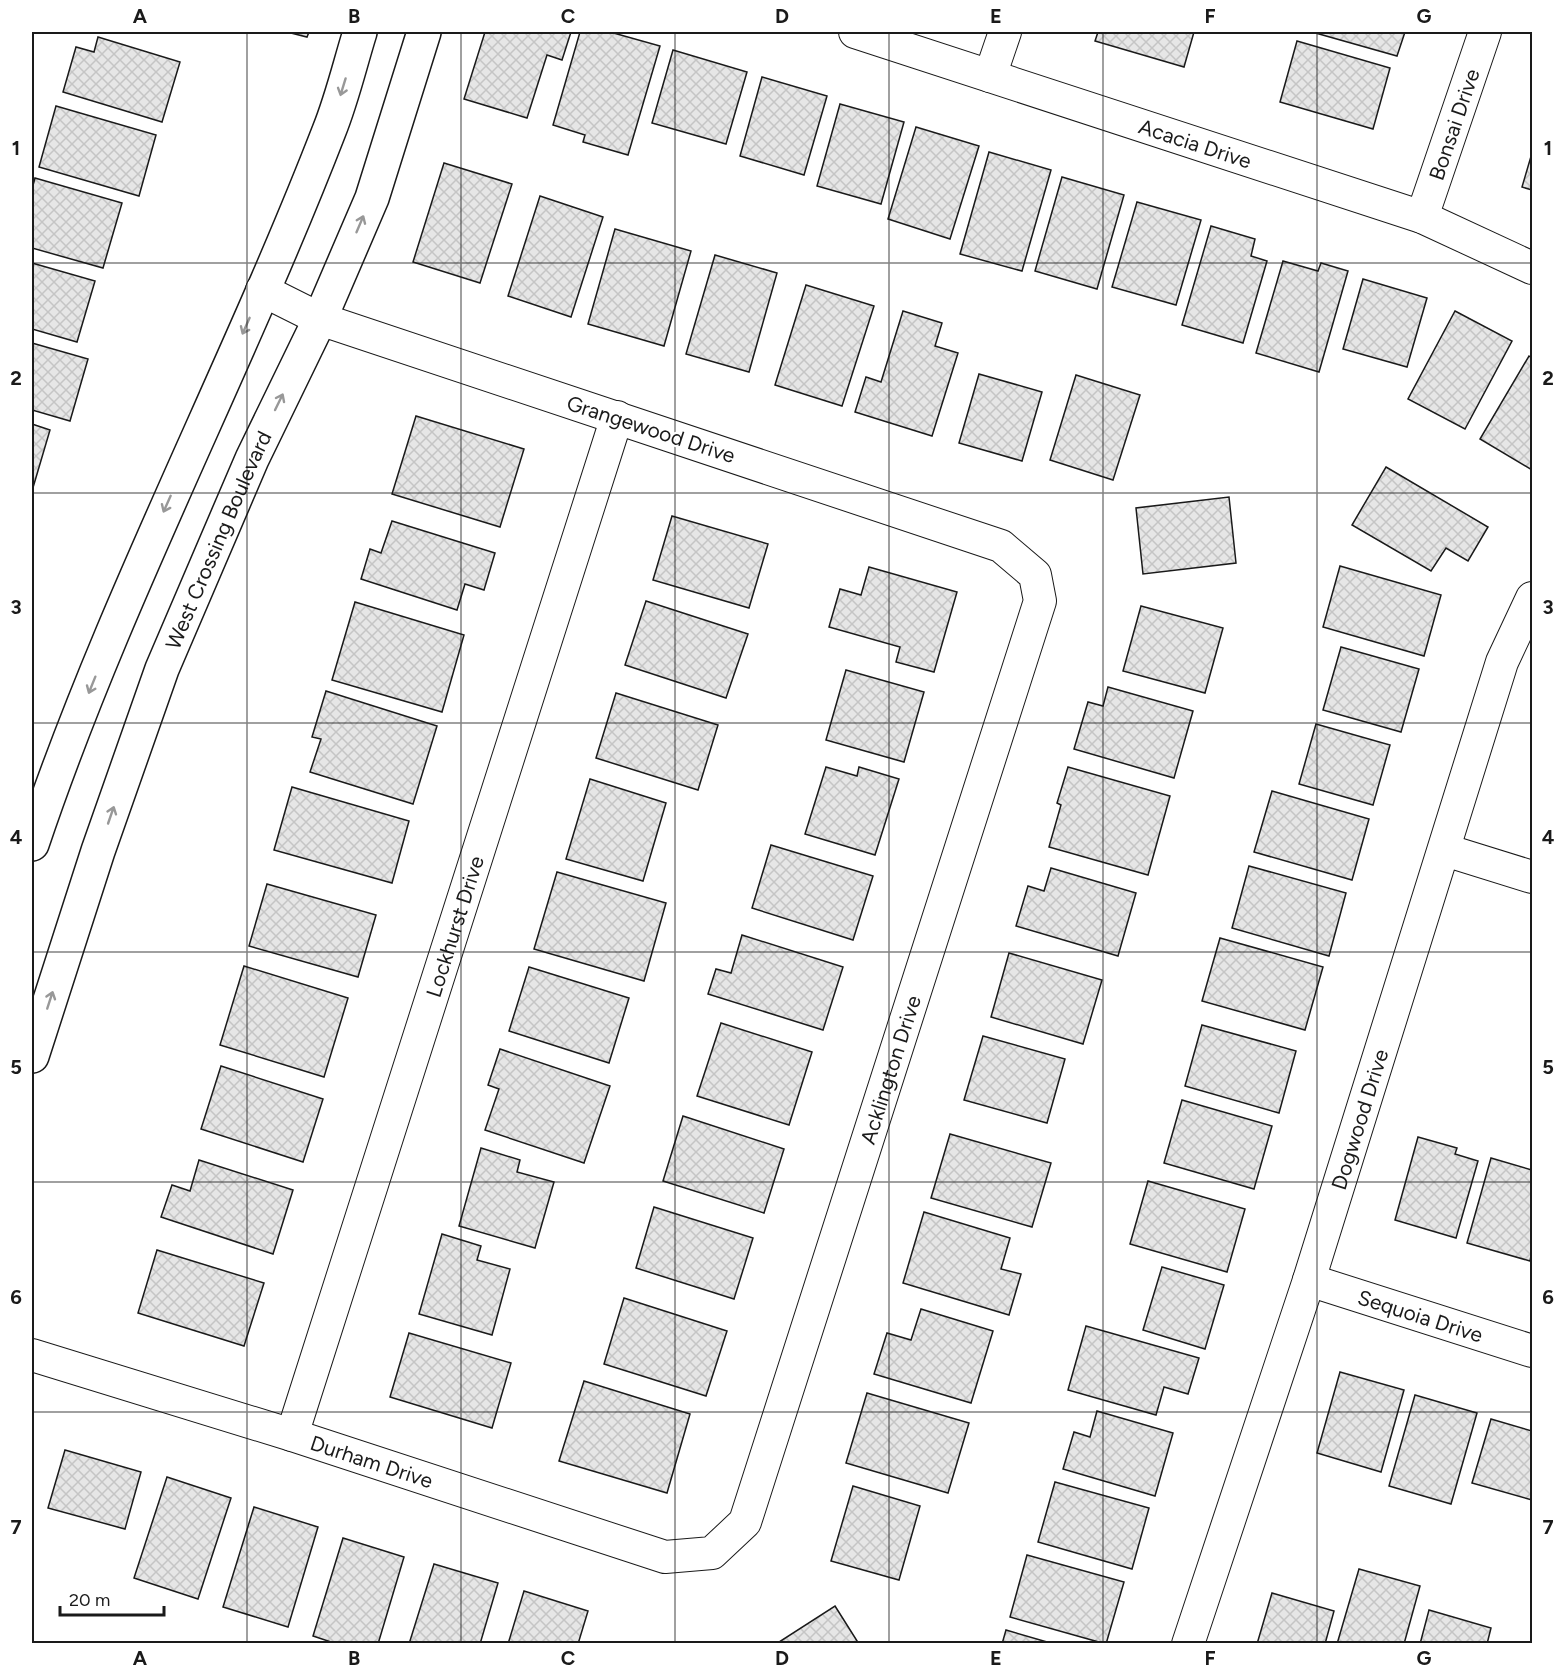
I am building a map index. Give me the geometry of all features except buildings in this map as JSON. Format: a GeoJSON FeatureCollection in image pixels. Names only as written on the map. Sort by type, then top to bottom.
{"type":"FeatureCollection","features":[{"type":"Feature","properties":{"kind":"street"},"geometry":{"type":"LineString","coordinates":[[32,844],[49,791],[148,546],[262,290],[330,129],[360,32]]}},
{"type":"Feature","properties":{"kind":"street","name":"West Crossing Boulevard"},"geometry":{"type":"LineString","coordinates":[[32,1056],[98,851],[162,669],[252,459],[320,319],[372,198],[424,32]]}},
{"type":"Feature","properties":{"kind":"street","name":"Acacia Drive"},"geometry":{"type":"LineString","coordinates":[[855,32],[1422,217],[1533,267]]}},
{"type":"Feature","properties":{"kind":"street"},"geometry":{"type":"LineString","coordinates":[[990,76],[1005,32]]}},
{"type":"Feature","properties":{"kind":"street","name":"Bonsai Drive"},"geometry":{"type":"LineString","coordinates":[[1422,217],[1485,32]]}},
{"type":"Feature","properties":{"kind":"street","name":"Grangewood Drive"},"geometry":{"type":"LineString","coordinates":[[262,290],[320,319],[1001,546],[1035,575]]}},
{"type":"Feature","properties":{"kind":"street","name":"Lockhurst Drive"},"geometry":{"type":"LineString","coordinates":[[292,1435],[617,417]]}},
{"type":"Feature","properties":{"kind":"street","name":"Acklington Drive"},"geometry":{"type":"LineString","coordinates":[[712,1553],[745,1522],[1040,601],[1035,575]]}},
{"type":"Feature","properties":{"kind":"street","name":"Dogwood Drive"},"geometry":{"type":"LineString","coordinates":[[1188,1644],[1309,1280],[1502,662],[1533,598]]}},
{"type":"Feature","properties":{"kind":"street"},"geometry":{"type":"LineString","coordinates":[[1444,850],[1533,877]]}},
{"type":"Feature","properties":{"kind":"street","name":"Sequoia Drive"},"geometry":{"type":"LineString","coordinates":[[1309,1280],[1533,1352]]}},
{"type":"Feature","properties":{"kind":"street","name":"Durham Drive"},"geometry":{"type":"LineString","coordinates":[[32,1355],[292,1435],[665,1557],[712,1553]]}}]}
